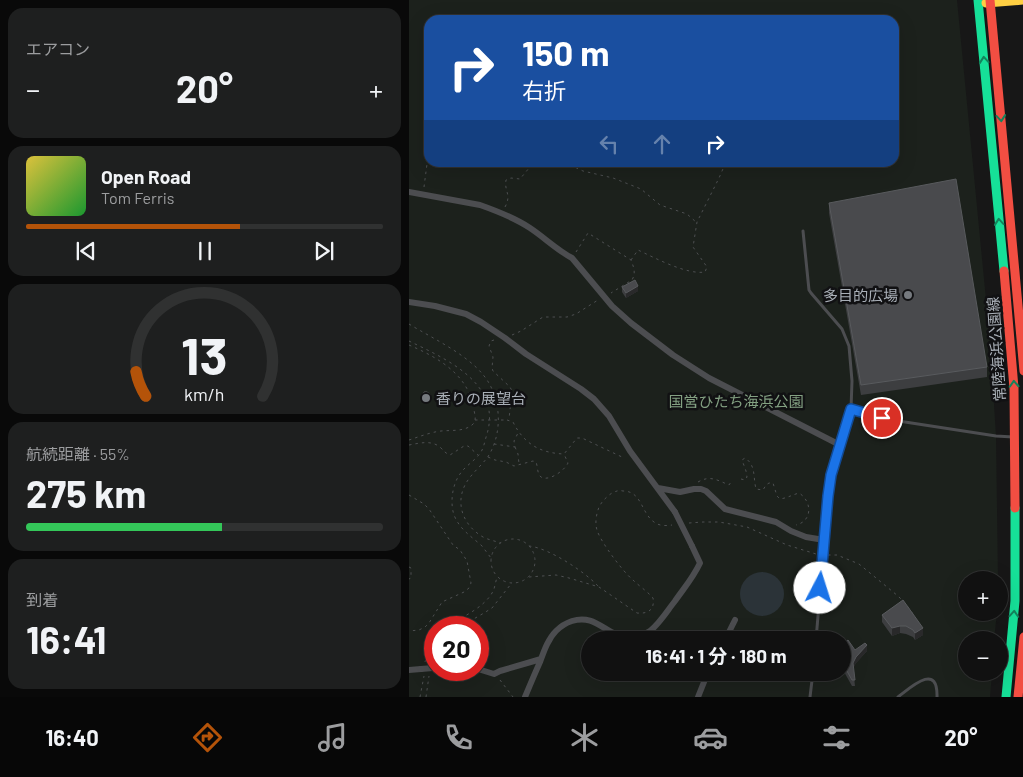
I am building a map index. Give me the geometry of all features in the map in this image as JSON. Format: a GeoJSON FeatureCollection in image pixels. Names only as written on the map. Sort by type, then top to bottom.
{"type":"FeatureCollection","features":[{"type":"Feature","properties":{"kind":"main road"},"geometry":{"type":"LineString","coordinates":[[978,2],[1023,0]]}},
{"type":"Feature","properties":{"kind":"main road","name":"常陸海浜公園線"},"geometry":{"type":"LineString","coordinates":[[990,1],[1023,371]]}},
{"type":"Feature","properties":{"kind":"main road","name":"常陸海浜公園線"},"geometry":{"type":"LineString","coordinates":[[978,2],[1014,388],[1020,556],[1006,697]]}},
{"type":"Feature","properties":{"kind":"main road"},"geometry":{"type":"LineString","coordinates":[[1018,697],[1023,637]]}},
{"type":"Feature","properties":{"kind":"street"},"geometry":{"type":"LineString","coordinates":[[409,192],[480,205],[528,227],[572,258],[612,306],[673,355],[709,378],[840,445]]}},
{"type":"Feature","properties":{"kind":"street"},"geometry":{"type":"LineString","coordinates":[[409,302],[466,314],[581,389],[594,400],[609,416],[630,451],[675,512],[700,563],[693,577],[664,616],[651,630],[643,635],[631,638],[623,637],[591,620],[582,618],[570,622],[556,631],[549,640],[525,697]]}},
{"type":"Feature","properties":{"kind":"street"},"geometry":{"type":"LineString","coordinates":[[657,488],[680,492],[701,489],[706,491],[725,509],[764,518],[806,537],[824,540]]}},
{"type":"Feature","properties":{"kind":"street"},"geometry":{"type":"LineString","coordinates":[[730,631],[735,620]]}},
{"type":"Feature","properties":{"kind":"street"},"geometry":{"type":"LineString","coordinates":[[489,672],[494,674],[541,659]]}},
{"type":"Feature","properties":{"kind":"street"},"geometry":{"type":"LineString","coordinates":[[409,670],[424,669]]}},
{"type":"Feature","properties":{"kind":"street"},"geometry":{"type":"LineString","coordinates":[[697,697],[704,681]]}},
{"type":"Feature","properties":{"kind":"lane"},"geometry":{"type":"LineString","coordinates":[[803,231],[809,290],[842,329],[849,346],[852,382],[851,409],[831,475],[817,631]]}},
{"type":"Feature","properties":{"kind":"lane"},"geometry":{"type":"LineString","coordinates":[[851,409],[892,420],[995,436],[1015,437]]}},
{"type":"Feature","properties":{"kind":"lane"},"geometry":{"type":"LineString","coordinates":[[898,697],[924,679],[935,682],[937,697]]}},
{"type":"Feature","properties":{"kind":"lane"},"geometry":{"type":"LineString","coordinates":[[810,697],[812,681]]}},
{"type":"Feature","properties":{"kind":"path"},"geometry":{"type":"LineString","coordinates":[[424,190],[427,167]]}},
{"type":"Feature","properties":{"kind":"path"},"geometry":{"type":"LineString","coordinates":[[505,208],[509,198],[505,185],[506,180],[511,178],[520,179],[530,167]]}},
{"type":"Feature","properties":{"kind":"path"},"geometry":{"type":"LineString","coordinates":[[575,167],[583,171],[613,178],[641,189],[661,204],[687,214],[697,222]]}},
{"type":"Feature","properties":{"kind":"path"},"geometry":{"type":"LineString","coordinates":[[631,260],[638,250],[682,269],[698,274],[705,272],[707,267],[693,247],[697,222],[724,167]]}},
{"type":"Feature","properties":{"kind":"path"},"geometry":{"type":"LineString","coordinates":[[574,255],[587,233],[631,260],[635,272],[632,280],[608,294]]}},
{"type":"Feature","properties":{"kind":"path"},"geometry":{"type":"LineString","coordinates":[[505,338],[521,332],[543,317],[567,317],[576,314],[601,298]]}},
{"type":"Feature","properties":{"kind":"path"},"geometry":{"type":"LineString","coordinates":[[409,324],[470,361],[483,374],[495,396],[498,422],[496,439],[488,457],[464,486],[460,501],[462,513],[472,528],[481,536],[501,543]]}},
{"type":"Feature","properties":{"kind":"path"},"geometry":{"type":"LineString","coordinates":[[497,338],[491,341],[489,346],[494,360],[493,371],[511,387],[508,420]]}},
{"type":"Feature","properties":{"kind":"path"},"geometry":{"type":"LineString","coordinates":[[409,341],[440,356],[465,373],[483,393],[489,410],[489,423],[482,450],[459,474],[452,498],[454,514],[463,530],[483,547],[491,558],[493,570],[503,581],[511,583],[523,581],[529,577],[535,565],[533,551],[523,541],[515,539],[501,543],[491,558]]}},
{"type":"Feature","properties":{"kind":"path"},"geometry":{"type":"LineString","coordinates":[[409,345],[435,358],[450,368],[460,379],[468,391],[473,404],[475,420],[474,424],[464,430],[436,432],[409,440]]}},
{"type":"Feature","properties":{"kind":"path"},"geometry":{"type":"LineString","coordinates":[[475,420],[508,420],[513,422],[518,432],[533,446],[549,452],[564,454]]}},
{"type":"Feature","properties":{"kind":"path"},"geometry":{"type":"LineString","coordinates":[[518,432],[514,441],[519,465]]}},
{"type":"Feature","properties":{"kind":"path"},"geometry":{"type":"LineString","coordinates":[[564,454],[577,438],[582,438],[622,457],[630,451]]}},
{"type":"Feature","properties":{"kind":"path"},"geometry":{"type":"LineString","coordinates":[[409,445],[430,442],[450,454],[464,446],[468,446],[479,455]]}},
{"type":"Feature","properties":{"kind":"path"},"geometry":{"type":"LineString","coordinates":[[494,444],[515,447]]}},
{"type":"Feature","properties":{"kind":"path"},"geometry":{"type":"LineString","coordinates":[[488,457],[511,465],[536,462],[538,472],[544,479],[559,473],[566,467],[568,463],[564,454]]}},
{"type":"Feature","properties":{"kind":"path"},"geometry":{"type":"LineString","coordinates":[[741,479],[745,480],[747,477],[742,460],[745,458],[753,467],[755,488],[763,490],[769,482],[773,483],[777,496],[780,499],[799,493],[804,496],[808,504],[809,512],[807,519],[801,524],[785,527]]}},
{"type":"Feature","properties":{"kind":"path"},"geometry":{"type":"LineString","coordinates":[[694,489],[700,480],[707,478],[714,478],[729,485],[731,482]]}},
{"type":"Feature","properties":{"kind":"path"},"geometry":{"type":"LineString","coordinates":[[529,546],[546,550],[567,562],[637,614],[643,614],[652,609],[654,604],[653,598],[620,567],[597,530],[596,518],[598,508],[607,496],[617,490],[627,491],[636,495],[649,517],[655,523],[664,526],[678,525]]}},
{"type":"Feature","properties":{"kind":"path"},"geometry":{"type":"LineString","coordinates":[[409,495],[429,509],[453,545],[460,550],[467,561],[471,583],[464,592],[442,602],[425,627],[419,630],[409,630]]}},
{"type":"Feature","properties":{"kind":"path"},"geometry":{"type":"LineString","coordinates":[[689,524],[703,522],[735,524],[814,554],[837,555],[859,564],[898,596],[916,618]]}},
{"type":"Feature","properties":{"kind":"path"},"geometry":{"type":"LineString","coordinates":[[409,567],[411,568],[411,578],[409,579]]}},
{"type":"Feature","properties":{"kind":"path"},"geometry":{"type":"LineString","coordinates":[[464,616],[482,605],[489,598],[494,589],[497,576]]}},
{"type":"Feature","properties":{"kind":"path"},"geometry":{"type":"LineString","coordinates":[[529,577],[556,576],[599,587]]}},
{"type":"Feature","properties":{"kind":"path"},"geometry":{"type":"LineString","coordinates":[[480,616],[492,608],[511,583]]}},
{"type":"Feature","properties":{"kind":"path"},"geometry":{"type":"LineString","coordinates":[[494,674],[513,697]]}},
{"type":"Feature","properties":{"kind":"green space","name":"国営ひたち海浜公園"},"geometry":{"type":"Polygon","coordinates":[[[409,0],[957,0],[990,341],[996,436],[998,571],[958,571],[958,621],[996,621],[995,631],[958,631],[958,681],[991,681],[990,697],[409,697],[409,0]]]}},
{"type":"Feature","properties":{"kind":"shaded area"},"geometry":{"type":"Polygon","coordinates":[[[758,572],[766,572],[778,578],[784,594],[778,610],[766,616],[758,616],[746,610],[740,598],[740,590],[746,578],[758,572]]]}},
{"type":"Feature","properties":{"kind":"building","name":"多目的広場"},"geometry":{"type":"Polygon","coordinates":[[[956,179],[987,367],[861,385],[829,203],[956,179]]]}},
{"type":"Feature","properties":{"kind":"building"},"geometry":{"type":"Polygon","coordinates":[[[635,280],[638,286],[626,293],[622,287],[635,280]]]}},
{"type":"Feature","properties":{"kind":"building"},"geometry":{"type":"Polygon","coordinates":[[[424,392],[430,394],[427,400],[422,395],[424,392]]]}},
{"type":"Feature","properties":{"kind":"building"},"geometry":{"type":"Polygon","coordinates":[[[903,600],[923,628],[915,633],[906,626],[892,628],[882,615],[903,600]]]}},
{"type":"Feature","properties":{"kind":"building"},"geometry":{"type":"Polygon","coordinates":[[[865,643],[867,645],[853,663],[855,680],[852,680],[851,644],[855,650],[865,643]]]}},
{"type":"Feature","properties":{"kind":"traffic: fast"},"geometry":{"type":"LineString","coordinates":[[978,0],[1004,271]]}},
{"type":"Feature","properties":{"kind":"traffic: fast"},"geometry":{"type":"LineString","coordinates":[[1006,697],[1015,601],[1015,508]]}},
{"type":"Feature","properties":{"kind":"traffic: slow"},"geometry":{"type":"LineString","coordinates":[[986,3],[1024,0]]}},
{"type":"Feature","properties":{"kind":"traffic: jam"},"geometry":{"type":"LineString","coordinates":[[990,0],[1024,371]]}},
{"type":"Feature","properties":{"kind":"traffic: jam"},"geometry":{"type":"LineString","coordinates":[[1004,271],[1014,388],[1015,508]]}},
{"type":"Feature","properties":{"kind":"traffic: jam"},"geometry":{"type":"LineString","coordinates":[[1018,697],[1024,637]]}},
{"type":"Feature","properties":{"kind":"place","name":"多目的広場"},"geometry":{"type":"Point","coordinates":[908,295]}},
{"type":"Feature","properties":{"kind":"place","name":"香りの展望台"},"geometry":{"type":"Point","coordinates":[426,398]}},
{"type":"Feature","properties":{"kind":"route"},"geometry":{"type":"LineString","coordinates":[[820,588],[831,475],[851,409],[882,418]]}}]}
